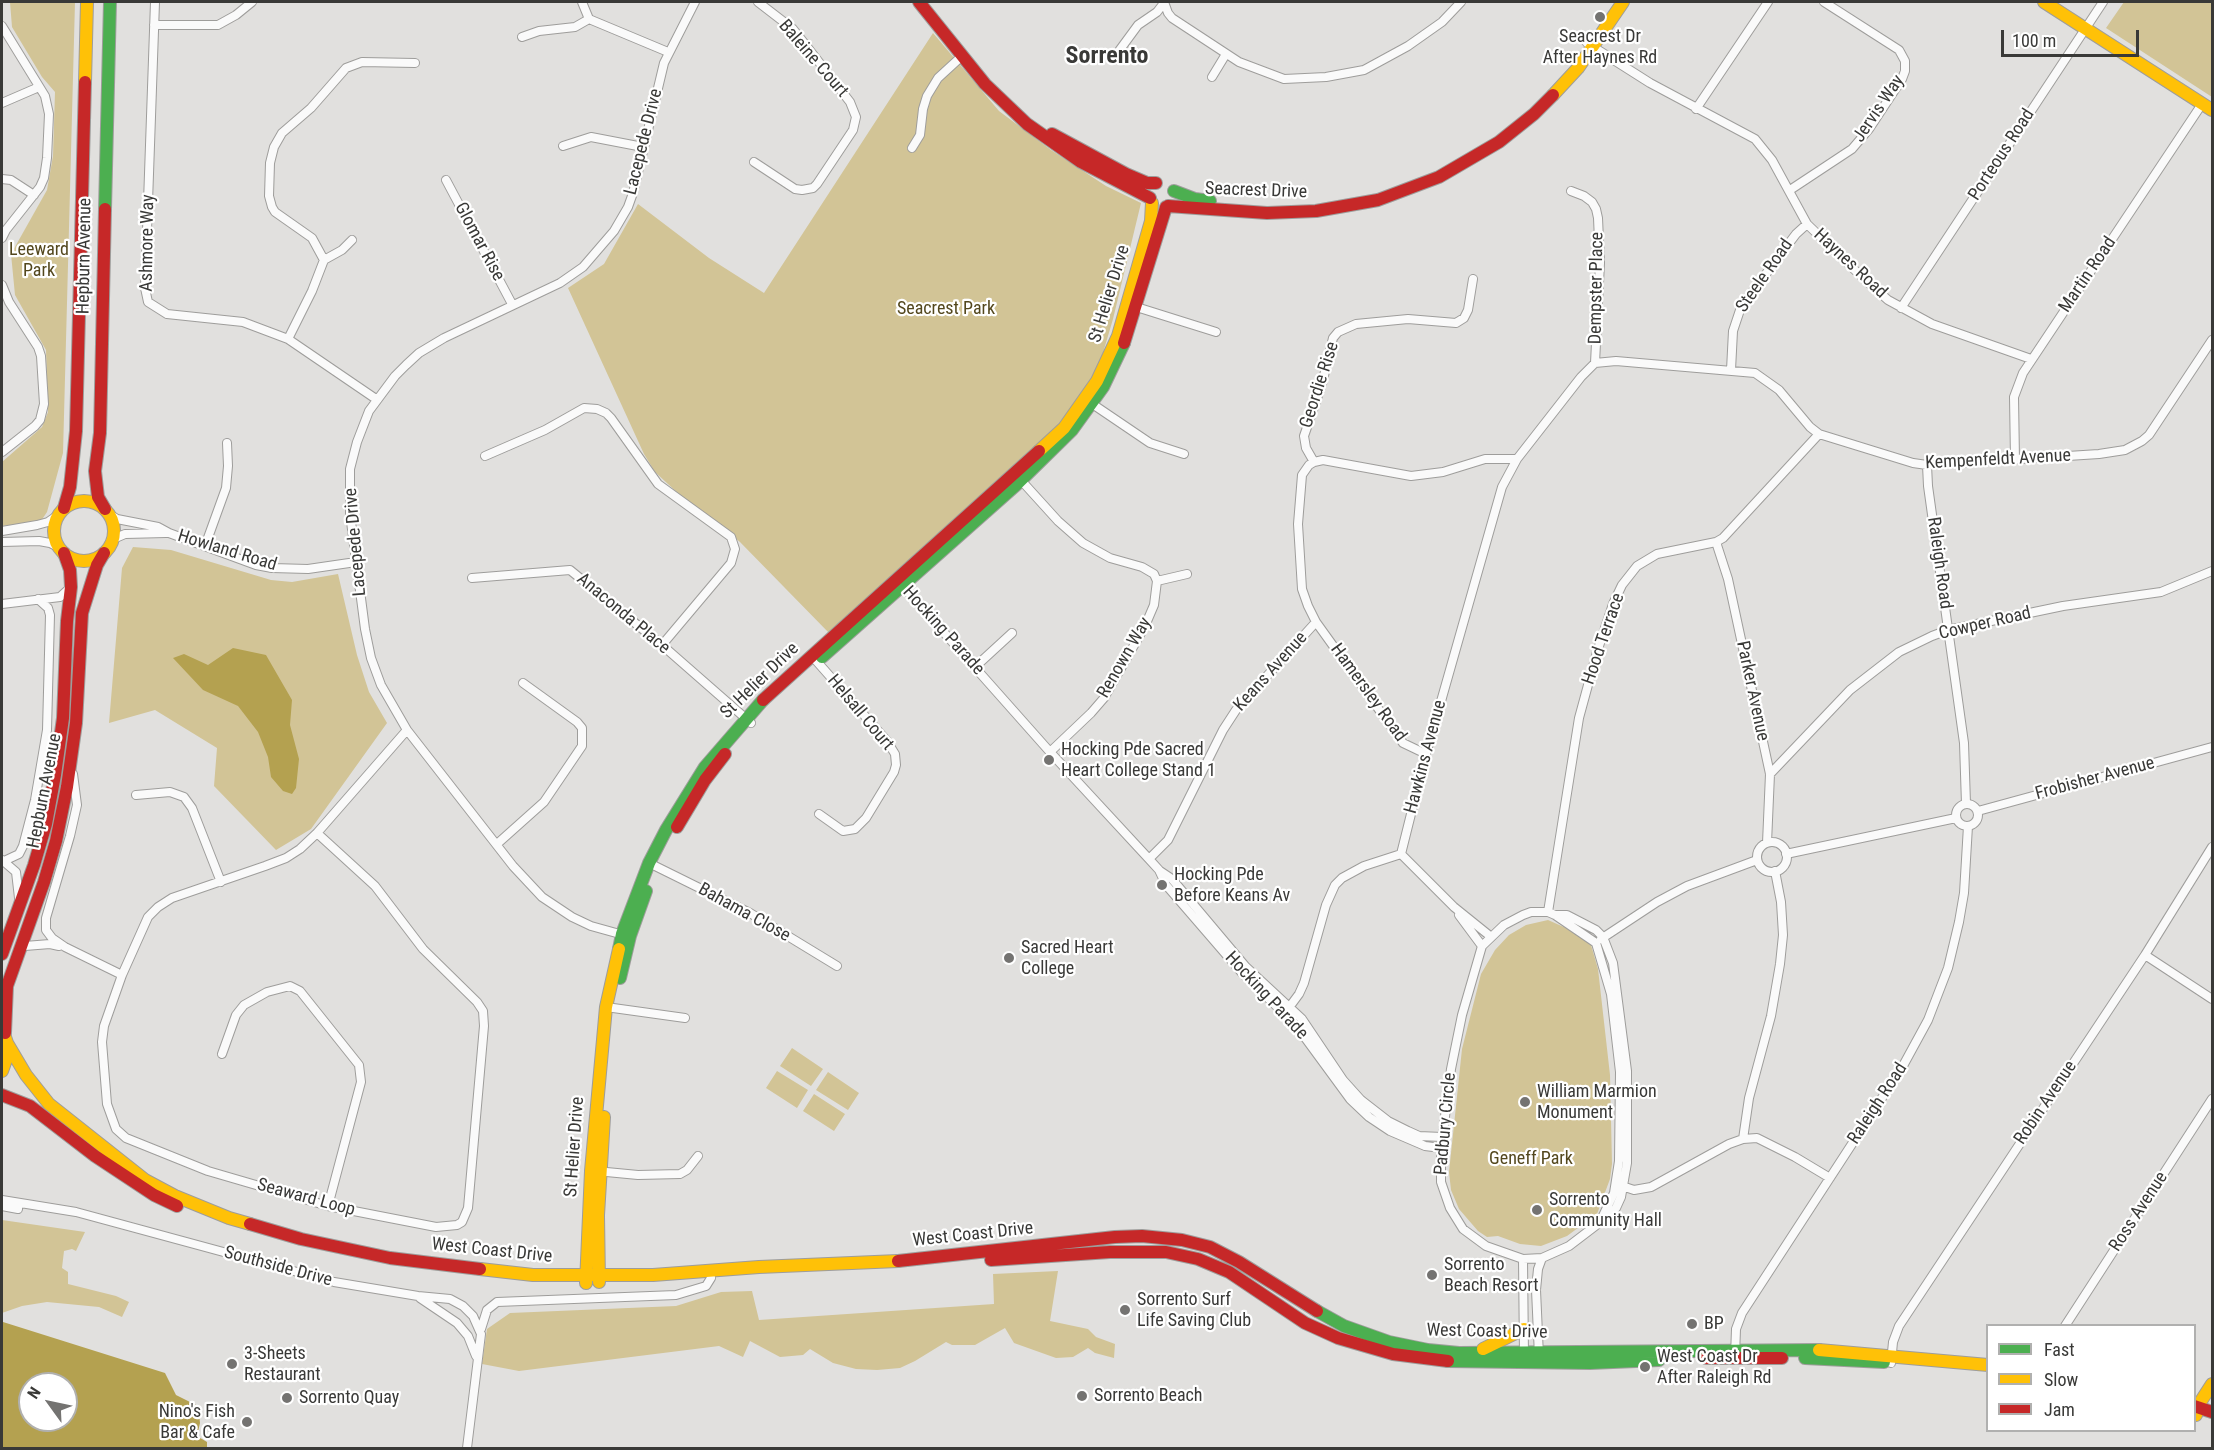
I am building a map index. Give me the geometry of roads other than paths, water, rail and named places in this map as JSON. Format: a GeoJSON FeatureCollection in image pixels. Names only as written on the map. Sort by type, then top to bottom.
{"type":"FeatureCollection","features":[{"type":"Feature","properties":{"kind":"main road","name":"Hepburn Avenue"},"geometry":{"type":"LineString","coordinates":[[61,512],[72,477],[76,431],[87,2]]}},
{"type":"Feature","properties":{"kind":"main road","name":"Hepburn Avenue"},"geometry":{"type":"LineString","coordinates":[[107,512],[98,497],[95,471],[100,433],[99,383],[110,2]]}},
{"type":"Feature","properties":{"kind":"main road"},"geometry":{"type":"LineString","coordinates":[[919,2],[996,95],[1027,124],[1081,162],[1158,207],[1167,206],[1174,199],[1174,191],[1169,184],[1138,180],[1060,140],[1034,120],[992,80],[929,2]]}},
{"type":"Feature","properties":{"kind":"main road","name":"Seacrest Drive"},"geometry":{"type":"LineString","coordinates":[[1174,191],[1208,201],[1290,205],[1355,198],[1412,181],[1455,160],[1514,121],[1555,83],[1590,45],[1614,2]]}},
{"type":"Feature","properties":{"kind":"main road","name":"Seacrest Drive"},"geometry":{"type":"LineString","coordinates":[[1167,206],[1267,213],[1316,212],[1377,200],[1439,177],[1474,158],[1516,129],[1560,88],[1623,2]]}},
{"type":"Feature","properties":{"kind":"main road"},"geometry":{"type":"LineString","coordinates":[[2044,2],[2207,107]]}},
{"type":"Feature","properties":{"kind":"main road"},"geometry":{"type":"LineString","coordinates":[[1151,201],[1151,188],[1156,183]]}},
{"type":"Feature","properties":{"kind":"main road","name":"St Helier Drive"},"geometry":{"type":"LineString","coordinates":[[1132,306],[1150,221],[1151,201]]}},
{"type":"Feature","properties":{"kind":"main road","name":"St Helier Drive"},"geometry":{"type":"LineString","coordinates":[[586,1280],[610,1007],[626,935],[653,865],[690,789],[705,767],[748,720],[768,694],[814,659],[1018,476],[1089,402],[1132,306],[1167,206]]}},
{"type":"Feature","properties":{"kind":"main road"},"geometry":{"type":"LineString","coordinates":[[81,501],[94,502],[107,512],[113,527],[111,540],[104,553],[87,560],[74,559],[62,550],[54,531],[61,512],[81,501]]}},
{"type":"Feature","properties":{"kind":"main road","name":"Hepburn Avenue"},"geometry":{"type":"LineString","coordinates":[[2,954],[20,908],[46,824],[55,775],[63,718],[67,621],[71,587],[70,570],[62,550]]}},
{"type":"Feature","properties":{"kind":"main road","name":"Hepburn Avenue"},"geometry":{"type":"LineString","coordinates":[[2,1071],[7,1057],[5,1035],[7,986],[56,841],[76,723],[82,613],[97,565],[104,553]]}},
{"type":"Feature","properties":{"kind":"main road","name":"West Coast Drive"},"geometry":{"type":"LineString","coordinates":[[5,1035],[35,1088],[49,1104],[145,1180],[208,1211],[301,1239],[390,1258],[586,1280]]}},
{"type":"Feature","properties":{"kind":"main road","name":"West Coast Drive"},"geometry":{"type":"LineString","coordinates":[[2,1095],[30,1106],[96,1156],[154,1195],[214,1221],[280,1241],[395,1266],[528,1282],[711,1278],[879,1269],[1110,1252],[1167,1252],[1198,1259],[1229,1272],[1305,1323],[1352,1344],[1421,1359],[1539,1357],[1590,1363],[1734,1354],[1986,1365]]}},
{"type":"Feature","properties":{"kind":"main road","name":"St Helier Drive"},"geometry":{"type":"LineString","coordinates":[[596,1171],[599,1280]]}},
{"type":"Feature","properties":{"kind":"main road","name":"West Coast Drive"},"geometry":{"type":"LineString","coordinates":[[599,1280],[759,1267],[918,1260],[1114,1237],[1161,1237],[1197,1243],[1219,1251],[1324,1316],[1363,1334],[1428,1350],[1524,1357]]}},
{"type":"Feature","properties":{"kind":"main road"},"geometry":{"type":"LineString","coordinates":[[1480,1352],[1524,1329]]}},
{"type":"Feature","properties":{"kind":"main road","name":"West Coast Drive"},"geometry":{"type":"LineString","coordinates":[[1891,1359],[1986,1372]]}},
{"type":"Feature","properties":{"kind":"main road"},"geometry":{"type":"LineString","coordinates":[[2196,1411],[2212,1384]]}},
{"type":"Feature","properties":{"kind":"main road"},"geometry":{"type":"LineString","coordinates":[[2196,1411],[2212,1412]]}},
{"type":"Feature","properties":{"kind":"main road"},"geometry":{"type":"LineString","coordinates":[[2196,1411],[2212,1420]]}},
{"type":"Feature","properties":{"kind":"street","name":"Ashmore Way"},"geometry":{"type":"LineString","coordinates":[[155,2],[145,295],[154,308],[167,314],[243,322],[288,339],[376,399]]}},
{"type":"Feature","properties":{"kind":"street"},"geometry":{"type":"LineString","coordinates":[[154,25],[218,25],[236,15],[252,2]]}},
{"type":"Feature","properties":{"kind":"street"},"geometry":{"type":"LineString","coordinates":[[582,2],[589,19],[669,52]]}},
{"type":"Feature","properties":{"kind":"street","name":"Lacepede Drive"},"geometry":{"type":"LineString","coordinates":[[626,935],[591,926],[558,909],[526,882],[407,730],[381,685],[371,658],[350,514],[350,469],[360,430],[376,399],[395,376],[419,353],[512,304],[560,283],[583,267],[604,245],[628,207],[669,52],[695,2]]}},
{"type":"Feature","properties":{"kind":"street","name":"Baleine Court"},"geometry":{"type":"LineString","coordinates":[[754,162],[795,189],[813,188],[853,130],[856,117],[850,102],[793,29],[758,2]]}},
{"type":"Feature","properties":{"kind":"street"},"geometry":{"type":"LineString","coordinates":[[1164,2],[1172,18],[1226,54],[1259,71],[1284,80],[1326,77],[1364,70],[1408,46],[1442,22],[1461,2]]}},
{"type":"Feature","properties":{"kind":"street"},"geometry":{"type":"LineString","coordinates":[[1113,59],[1138,26],[1157,12],[1164,2]]}},
{"type":"Feature","properties":{"kind":"street"},"geometry":{"type":"LineString","coordinates":[[1696,109],[1768,2]]}},
{"type":"Feature","properties":{"kind":"street","name":"Jervis Way"},"geometry":{"type":"LineString","coordinates":[[1790,190],[1829,166],[1856,144],[1902,79],[1905,71],[1905,61],[1899,50],[1824,2]]}},
{"type":"Feature","properties":{"kind":"street","name":"Porteous Road"},"geometry":{"type":"LineString","coordinates":[[1901,308],[2103,2]]}},
{"type":"Feature","properties":{"kind":"street"},"geometry":{"type":"LineString","coordinates":[[522,37],[539,31],[575,27],[589,19]]}},
{"type":"Feature","properties":{"kind":"street"},"geometry":{"type":"LineString","coordinates":[[2,238],[44,178],[49,114],[45,96],[3,32]]}},
{"type":"Feature","properties":{"kind":"street","name":"Haynes Road"},"geometry":{"type":"LineString","coordinates":[[1590,45],[1696,109],[1755,139],[1765,150],[1790,190],[1808,224],[1861,276],[1901,308],[1932,324],[2031,359]]}},
{"type":"Feature","properties":{"kind":"street"},"geometry":{"type":"LineString","coordinates":[[1212,77],[1226,54]]}},
{"type":"Feature","properties":{"kind":"street"},"geometry":{"type":"LineString","coordinates":[[912,148],[920,135],[923,109],[932,87],[938,78],[962,56]]}},
{"type":"Feature","properties":{"kind":"street"},"geometry":{"type":"LineString","coordinates":[[324,260],[312,238],[275,212],[272,207],[269,196],[270,163],[277,140],[311,108],[346,68],[362,62],[416,63]]}},
{"type":"Feature","properties":{"kind":"street"},"geometry":{"type":"LineString","coordinates":[[2,103],[39,87]]}},
{"type":"Feature","properties":{"kind":"street","name":"Martin Road"},"geometry":{"type":"LineString","coordinates":[[2015,460],[2014,397],[2031,359],[2207,107]]}},
{"type":"Feature","properties":{"kind":"street"},"geometry":{"type":"LineString","coordinates":[[563,147],[591,137],[643,147]]}},
{"type":"Feature","properties":{"kind":"street"},"geometry":{"type":"LineString","coordinates":[[2,179],[11,180],[34,195]]}},
{"type":"Feature","properties":{"kind":"street","name":"Glomar Rise"},"geometry":{"type":"LineString","coordinates":[[446,180],[512,304]]}},
{"type":"Feature","properties":{"kind":"street","name":"Dempster Place"},"geometry":{"type":"LineString","coordinates":[[1571,191],[1592,201],[1598,218],[1600,263],[1595,363]]}},
{"type":"Feature","properties":{"kind":"street","name":"Steele Road"},"geometry":{"type":"LineString","coordinates":[[1731,370],[1734,331],[1741,308],[1796,234],[1808,224]]}},
{"type":"Feature","properties":{"kind":"street"},"geometry":{"type":"LineString","coordinates":[[288,339],[312,291],[324,260],[342,250],[352,240]]}},
{"type":"Feature","properties":{"kind":"street","name":"Geordie Rise"},"geometry":{"type":"LineString","coordinates":[[1314,462],[1306,448],[1304,436],[1322,384],[1333,338],[1338,332],[1356,324],[1408,319],[1456,323],[1464,318],[1468,310],[1473,279]]}},
{"type":"Feature","properties":{"kind":"street"},"geometry":{"type":"LineString","coordinates":[[2,285],[5,303],[38,347],[41,356],[44,404],[40,420],[35,426],[2,452]]}},
{"type":"Feature","properties":{"kind":"street"},"geometry":{"type":"LineString","coordinates":[[1132,306],[1216,332]]}},
{"type":"Feature","properties":{"kind":"street","name":"Kempenfeldt Avenue"},"geometry":{"type":"LineString","coordinates":[[1595,363],[1617,362],[1755,373],[1771,382],[1810,427],[1819,434],[1902,461],[1927,465],[2099,454],[2125,450],[2142,441],[2158,423],[2212,340]]}},
{"type":"Feature","properties":{"kind":"street"},"geometry":{"type":"LineString","coordinates":[[1314,462],[1323,460],[1411,476],[1443,472],[1485,459],[1517,459],[1581,377],[1595,363]]}},
{"type":"Feature","properties":{"kind":"street"},"geometry":{"type":"LineString","coordinates":[[1089,402],[1150,443],[1184,454]]}},
{"type":"Feature","properties":{"kind":"street"},"geometry":{"type":"LineString","coordinates":[[485,456],[545,430],[584,408],[597,409],[606,413],[615,424],[624,440],[658,484],[731,537],[735,549],[731,563],[662,645]]}},
{"type":"Feature","properties":{"kind":"street"},"geometry":{"type":"LineString","coordinates":[[1716,542],[1727,534],[1819,434]]}},
{"type":"Feature","properties":{"kind":"street"},"geometry":{"type":"LineString","coordinates":[[206,546],[226,488],[227,443]]}},
{"type":"Feature","properties":{"kind":"street","name":"Hawkins Avenue"},"geometry":{"type":"LineString","coordinates":[[1401,854],[1426,754],[1502,487],[1517,459]]}},
{"type":"Feature","properties":{"kind":"street","name":"Keans Avenue"},"geometry":{"type":"LineString","coordinates":[[1149,859],[1168,840],[1223,730],[1236,710],[1316,622],[1304,596],[1298,524],[1301,483],[1306,469],[1314,462]]}},
{"type":"Feature","properties":{"kind":"street","name":"Raleigh Road"},"geometry":{"type":"LineString","coordinates":[[1927,465],[1964,743],[1966,804]]}},
{"type":"Feature","properties":{"kind":"street"},"geometry":{"type":"LineString","coordinates":[[1018,476],[1058,521],[1083,543],[1110,558],[1142,567],[1154,574],[1157,581],[1187,574]]}},
{"type":"Feature","properties":{"kind":"street"},"geometry":{"type":"LineString","coordinates":[[2,531],[48,522],[61,512]]}},
{"type":"Feature","properties":{"kind":"street","name":"Howland Road"},"geometry":{"type":"LineString","coordinates":[[107,512],[117,519],[158,527],[256,565],[281,569],[308,569],[356,562]]}},
{"type":"Feature","properties":{"kind":"street","name":"Howland Road"},"geometry":{"type":"LineString","coordinates":[[111,540],[125,534],[169,533]]}},
{"type":"Feature","properties":{"kind":"street"},"geometry":{"type":"LineString","coordinates":[[2,542],[39,541],[50,543],[62,550]]}},
{"type":"Feature","properties":{"kind":"street","name":"Parker Avenue"},"geometry":{"type":"LineString","coordinates":[[1716,542],[1728,579],[1770,774],[1767,843]]}},
{"type":"Feature","properties":{"kind":"street","name":"Hood Terrace"},"geometry":{"type":"LineString","coordinates":[[1552,913],[1579,718],[1613,604],[1629,575],[1647,558],[1670,550],[1716,542]]}},
{"type":"Feature","properties":{"kind":"street","name":"Anaconda Place"},"geometry":{"type":"LineString","coordinates":[[472,578],[570,570],[662,645],[748,720]]}},
{"type":"Feature","properties":{"kind":"street","name":"Cowper Road"},"geometry":{"type":"LineString","coordinates":[[1770,774],[1850,690],[1899,652],[1948,630],[2063,606],[2161,591],[2212,571]]}},
{"type":"Feature","properties":{"kind":"street","name":"Renown Way"},"geometry":{"type":"LineString","coordinates":[[1050,752],[1104,698],[1145,626],[1154,605],[1157,581]]}},
{"type":"Feature","properties":{"kind":"street","name":"Hocking Parade"},"geometry":{"type":"LineString","coordinates":[[900,582],[1050,752],[1159,870],[1166,885],[1229,959],[1252,984],[1302,1019],[1343,1080],[1368,1106],[1388,1121],[1419,1136],[1442,1137]]}},
{"type":"Feature","properties":{"kind":"street"},"geometry":{"type":"LineString","coordinates":[[2,603],[60,597],[71,587]]}},
{"type":"Feature","properties":{"kind":"street"},"geometry":{"type":"LineString","coordinates":[[20,908],[16,872],[3,860],[19,854],[23,846],[35,800],[45,741],[49,692],[50,615],[48,608],[38,599]]}},
{"type":"Feature","properties":{"kind":"street","name":"Hamersley Road"},"geometry":{"type":"LineString","coordinates":[[1316,622],[1402,743],[1426,754]]}},
{"type":"Feature","properties":{"kind":"street"},"geometry":{"type":"LineString","coordinates":[[975,667],[1012,633]]}},
{"type":"Feature","properties":{"kind":"street","name":"Helsall Court"},"geometry":{"type":"LineString","coordinates":[[814,659],[887,741],[895,754],[896,765],[866,818],[855,829],[843,831],[819,814]]}},
{"type":"Feature","properties":{"kind":"street"},"geometry":{"type":"LineString","coordinates":[[497,844],[544,802],[582,746],[582,728],[577,722],[522,683]]}},
{"type":"Feature","properties":{"kind":"street","name":"Seaward Loop"},"geometry":{"type":"LineString","coordinates":[[317,833],[375,886],[423,950],[477,1002],[483,1011],[468,1208],[462,1222],[451,1227],[436,1227],[327,1206],[208,1171],[126,1138],[117,1130],[107,1104],[102,1042],[104,1026],[122,975],[148,917],[172,898],[286,858],[300,849],[317,833],[407,730]]}},
{"type":"Feature","properties":{"kind":"street","name":"Frobisher Avenue"},"geometry":{"type":"LineString","coordinates":[[1978,811],[2212,747]]}},
{"type":"Feature","properties":{"kind":"street"},"geometry":{"type":"LineString","coordinates":[[71,758],[77,805],[46,918],[46,930],[52,938],[65,947],[122,975]]}},
{"type":"Feature","properties":{"kind":"street"},"geometry":{"type":"LineString","coordinates":[[136,795],[170,792],[184,797],[192,808],[221,882]]}},
{"type":"Feature","properties":{"kind":"street"},"geometry":{"type":"LineString","coordinates":[[1966,804],[1973,805],[1978,811],[1977,821],[1968,826],[1961,824],[1956,818],[1958,808],[1966,804]]}},
{"type":"Feature","properties":{"kind":"street"},"geometry":{"type":"LineString","coordinates":[[1786,854],[1956,818]]}},
{"type":"Feature","properties":{"kind":"street","name":"Raleigh Road"},"geometry":{"type":"LineString","coordinates":[[1734,1354],[1736,1329],[1742,1313],[1918,1041],[1938,997],[1948,968],[1959,922],[1965,882],[1968,826]]}},
{"type":"Feature","properties":{"kind":"street"},"geometry":{"type":"LineString","coordinates":[[1757,860],[1759,850],[1767,843],[1778,843],[1786,854],[1785,864],[1775,872]]}},
{"type":"Feature","properties":{"kind":"street","name":"Robin Avenue"},"geometry":{"type":"LineString","coordinates":[[1891,1359],[1895,1334],[1899,1326],[2145,955],[2212,847]]}},
{"type":"Feature","properties":{"kind":"street"},"geometry":{"type":"LineString","coordinates":[[1288,1010],[1304,983],[1326,905],[1335,885],[1342,878],[1364,866],[1401,854],[1454,908],[1490,936]]}},
{"type":"Feature","properties":{"kind":"street"},"geometry":{"type":"LineString","coordinates":[[1552,913],[1600,940],[1657,902],[1687,886],[1757,860]]}},
{"type":"Feature","properties":{"kind":"street"},"geometry":{"type":"LineString","coordinates":[[1757,860],[1766,870],[1775,872]]}},
{"type":"Feature","properties":{"kind":"street","name":"Bahama Close"},"geometry":{"type":"LineString","coordinates":[[653,865],[750,913],[837,966]]}},
{"type":"Feature","properties":{"kind":"street"},"geometry":{"type":"LineString","coordinates":[[1743,1139],[1749,1098],[1771,1016],[1780,964],[1783,934],[1781,902],[1775,872]]}},
{"type":"Feature","properties":{"kind":"street"},"geometry":{"type":"LineString","coordinates":[[1454,908],[1482,946]]}},
{"type":"Feature","properties":{"kind":"street","name":"Padbury Circle"},"geometry":{"type":"LineString","coordinates":[[1552,913],[1531,912],[1523,915],[1504,925],[1482,946],[1457,1039],[1441,1148],[1441,1182],[1444,1196],[1456,1220],[1473,1238],[1486,1246],[1523,1259],[1542,1258],[1569,1246],[1616,1208],[1627,1152],[1627,1071],[1614,973],[1600,940]]}},
{"type":"Feature","properties":{"kind":"street"},"geometry":{"type":"LineString","coordinates":[[18,952],[25,946],[50,944],[65,947]]}},
{"type":"Feature","properties":{"kind":"street"},"geometry":{"type":"LineString","coordinates":[[2145,955],[2212,999]]}},
{"type":"Feature","properties":{"kind":"street"},"geometry":{"type":"LineString","coordinates":[[222,1054],[236,1015],[244,1005],[267,992],[290,986],[300,991],[359,1065],[362,1082],[327,1206]]}},
{"type":"Feature","properties":{"kind":"street"},"geometry":{"type":"LineString","coordinates":[[610,1007],[685,1018]]}},
{"type":"Feature","properties":{"kind":"street","name":"Hocking Parade"},"geometry":{"type":"LineString","coordinates":[[1288,1010],[1339,1086],[1363,1112],[1378,1124],[1404,1138],[1425,1146],[1441,1148]]}},
{"type":"Feature","properties":{"kind":"street","name":"Ross Avenue"},"geometry":{"type":"LineString","coordinates":[[2067,1324],[2212,1100]]}},
{"type":"Feature","properties":{"kind":"street"},"geometry":{"type":"LineString","coordinates":[[1620,1185],[1634,1190],[1651,1186],[1729,1144],[1743,1139],[1757,1138],[1795,1156],[1830,1178]]}},
{"type":"Feature","properties":{"kind":"street"},"geometry":{"type":"LineString","coordinates":[[596,1171],[638,1175],[681,1173],[687,1170],[698,1156]]}},
{"type":"Feature","properties":{"kind":"street","name":"Southside Drive"},"geometry":{"type":"LineString","coordinates":[[2,1200],[76,1212],[334,1282],[450,1299],[463,1306],[481,1329],[467,1449]]}},
{"type":"Feature","properties":{"kind":"street","name":"Southside Drive"},"geometry":{"type":"LineString","coordinates":[[2,1206],[140,1231]]}},
{"type":"Feature","properties":{"kind":"street"},"geometry":{"type":"LineString","coordinates":[[1539,1357],[1536,1290],[1538,1269],[1542,1258]]}},
{"type":"Feature","properties":{"kind":"street"},"geometry":{"type":"LineString","coordinates":[[1523,1259],[1524,1357]]}},
{"type":"Feature","properties":{"kind":"street"},"geometry":{"type":"LineString","coordinates":[[481,1329],[487,1310],[497,1302],[676,1295],[706,1286],[711,1278]]}},
{"type":"Feature","properties":{"kind":"street"},"geometry":{"type":"LineString","coordinates":[[1523,1291],[1536,1290]]}},
{"type":"Feature","properties":{"kind":"street","name":"Southside Drive"},"geometry":{"type":"LineString","coordinates":[[418,1296],[457,1323],[468,1336],[477,1360]]}},
{"type":"Feature","properties":{"kind":"place","name":"Seacrest Dr After Haynes Rd"},"geometry":{"type":"Point","coordinates":[1600,17]}},
{"type":"Feature","properties":{"kind":"place","name":"Hocking Pde Sacred Heart College Stand 1"},"geometry":{"type":"Point","coordinates":[1049,760]}},
{"type":"Feature","properties":{"kind":"place","name":"Hocking Pde Before Keans Av"},"geometry":{"type":"Point","coordinates":[1162,885]}},
{"type":"Feature","properties":{"kind":"place","name":"Sacred Heart College"},"geometry":{"type":"Point","coordinates":[1009,958]}},
{"type":"Feature","properties":{"kind":"place","name":"William Marmion Monument"},"geometry":{"type":"Point","coordinates":[1525,1102]}},
{"type":"Feature","properties":{"kind":"place","name":"Sorrento Community Hall"},"geometry":{"type":"Point","coordinates":[1537,1210]}},
{"type":"Feature","properties":{"kind":"place","name":"Sorrento Beach Resort"},"geometry":{"type":"Point","coordinates":[1432,1275]}},
{"type":"Feature","properties":{"kind":"place","name":"Sorrento Surf Life Saving Club"},"geometry":{"type":"Point","coordinates":[1125,1310]}},
{"type":"Feature","properties":{"kind":"place","name":"BP"},"geometry":{"type":"Point","coordinates":[1692,1324]}},
{"type":"Feature","properties":{"kind":"place","name":"3-Sheets Restaurant"},"geometry":{"type":"Point","coordinates":[232,1364]}},
{"type":"Feature","properties":{"kind":"place","name":"West Coast Dr After Raleigh Rd"},"geometry":{"type":"Point","coordinates":[1645,1367]}},
{"type":"Feature","properties":{"kind":"place","name":"Sorrento Beach"},"geometry":{"type":"Point","coordinates":[1082,1396]}},
{"type":"Feature","properties":{"kind":"place","name":"Sorrento Quay"},"geometry":{"type":"Point","coordinates":[287,1398]}},
{"type":"Feature","properties":{"kind":"place","name":"Nino's Fish Bar & Cafe"},"geometry":{"type":"Point","coordinates":[247,1422]}},
{"type":"Feature","properties":{"kind":"district","name":"Sorrento"},"geometry":{"type":"Point","coordinates":[1107,57]}},
{"type":"Feature","properties":{"kind":"park label","name":"Leeward Park"},"geometry":{"type":"Point","coordinates":[39,260]}},
{"type":"Feature","properties":{"kind":"park label","name":"Seacrest Park"},"geometry":{"type":"Point","coordinates":[946,309]}},
{"type":"Feature","properties":{"kind":"park label","name":"Geneff Park"},"geometry":{"type":"Point","coordinates":[1531,1159]}}]}
